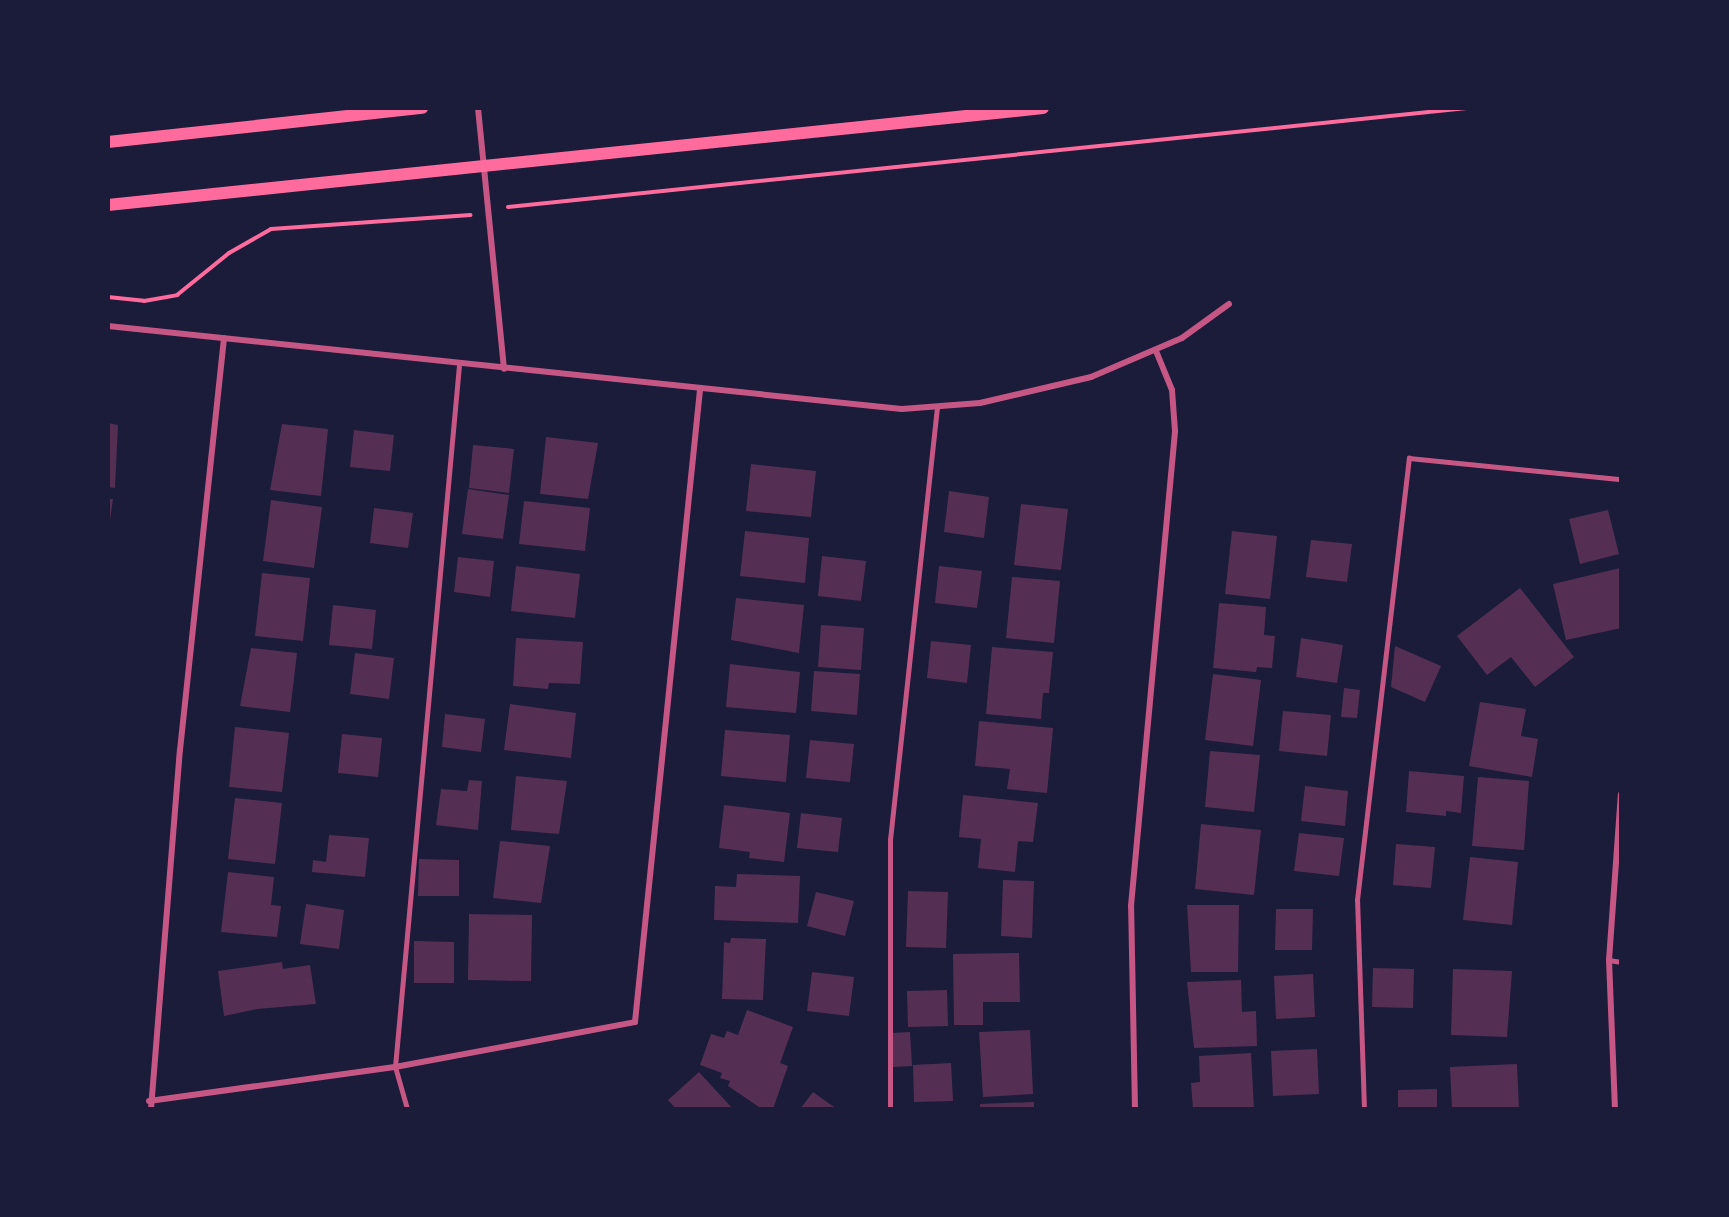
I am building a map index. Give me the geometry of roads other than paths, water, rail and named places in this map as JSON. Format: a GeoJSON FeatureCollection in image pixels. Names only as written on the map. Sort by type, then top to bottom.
{"type":"FeatureCollection","features":[{"type":"Feature","properties":{"kind":"main road"},"geometry":{"type":"LineString","coordinates":[[108,142],[422,108]]}},
{"type":"Feature","properties":{"kind":"main road"},"geometry":{"type":"LineString","coordinates":[[108,206],[1043,108]]}},
{"type":"Feature","properties":{"kind":"street"},"geometry":{"type":"LineString","coordinates":[[478,108],[504,369]]}},
{"type":"Feature","properties":{"kind":"street"},"geometry":{"type":"LineString","coordinates":[[108,326],[870,407],[937,407],[1063,385],[1156,351],[1229,304]]}},
{"type":"Feature","properties":{"kind":"street"},"geometry":{"type":"LineString","coordinates":[[151,1109],[149,1101],[180,750],[225,339]]}},
{"type":"Feature","properties":{"kind":"street"},"geometry":{"type":"LineString","coordinates":[[1135,1109],[1131,906],[1175,431],[1172,390],[1156,351]]}},
{"type":"Feature","properties":{"kind":"street"},"geometry":{"type":"LineString","coordinates":[[149,1101],[395,1067],[635,1022],[700,390]]}},
{"type":"Feature","properties":{"kind":"street"},"geometry":{"type":"LineString","coordinates":[[1615,1109],[1609,960],[1621,794]]}},
{"type":"Feature","properties":{"kind":"lane"},"geometry":{"type":"LineString","coordinates":[[407,1109],[395,1067],[459,365]]}},
{"type":"Feature","properties":{"kind":"lane"},"geometry":{"type":"LineString","coordinates":[[890,1109],[890,840],[937,407]]}},
{"type":"Feature","properties":{"kind":"lane"},"geometry":{"type":"LineString","coordinates":[[1364,1109],[1357,900],[1409,458],[1621,479]]}},
{"type":"Feature","properties":{"kind":"lane"},"geometry":{"type":"LineString","coordinates":[[1609,960],[1621,962]]}}]}
